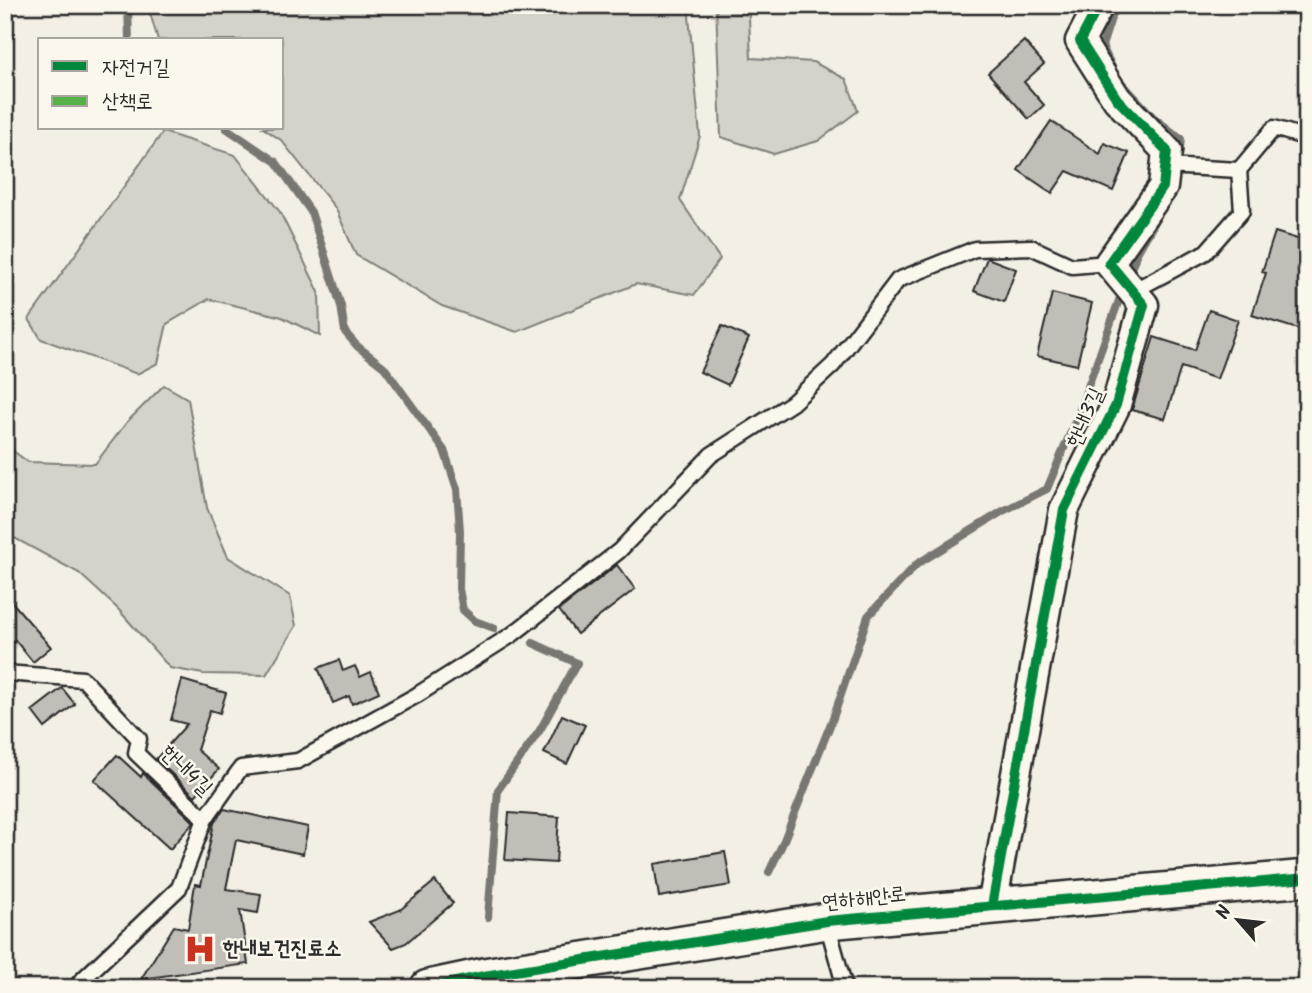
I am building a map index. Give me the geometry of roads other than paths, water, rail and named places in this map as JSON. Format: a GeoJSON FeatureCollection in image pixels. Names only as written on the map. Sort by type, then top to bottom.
{"type":"FeatureCollection","features":[{"type":"Feature","properties":{"kind":"street"},"geometry":{"type":"LineString","coordinates":[[1099,5],[1080,41],[1117,99],[1167,151],[1163,187],[1109,263]]}},
{"type":"Feature","properties":{"kind":"street","name":"한내3길"},"geometry":{"type":"LineString","coordinates":[[992,906],[1064,510],[1116,405],[1144,305],[1109,263]]}},
{"type":"Feature","properties":{"kind":"street","name":"연하해안로"},"geometry":{"type":"LineString","coordinates":[[428,988],[484,976],[827,921],[1307,878]]}},
{"type":"Feature","properties":{"kind":"lane"},"geometry":{"type":"LineString","coordinates":[[1133,291],[1206,253],[1233,222],[1242,211],[1239,170],[1274,128],[1307,138]]}},
{"type":"Feature","properties":{"kind":"lane"},"geometry":{"type":"LineString","coordinates":[[1165,166],[1239,170]]}},
{"type":"Feature","properties":{"kind":"lane"},"geometry":{"type":"LineString","coordinates":[[205,819],[242,768],[298,761],[417,695],[513,634],[619,551],[710,455],[792,403],[833,365],[898,280],[975,249],[1031,247],[1072,266],[1109,263]]}},
{"type":"Feature","properties":{"kind":"lane","name":"한내4길"},"geometry":{"type":"LineString","coordinates":[[5,673],[83,679],[139,739],[136,753],[205,819],[179,888],[80,982],[78,988]]}},
{"type":"Feature","properties":{"kind":"lane"},"geometry":{"type":"LineString","coordinates":[[827,921],[845,988]]}},
{"type":"Feature","properties":{"kind":"waterway"},"geometry":{"type":"LineString","coordinates":[[128,5],[129,38]]}},
{"type":"Feature","properties":{"kind":"waterway"},"geometry":{"type":"LineString","coordinates":[[1113,69],[1102,46],[1112,15],[1120,5]]}},
{"type":"Feature","properties":{"kind":"waterway"},"geometry":{"type":"LineString","coordinates":[[1119,80],[1153,117],[1181,139],[1179,156]]}},
{"type":"Feature","properties":{"kind":"waterway"},"geometry":{"type":"LineString","coordinates":[[229,130],[276,162],[311,212],[341,306],[345,332],[357,346],[384,367],[444,450],[457,489],[460,531],[459,589],[463,610],[475,621],[494,628]]}},
{"type":"Feature","properties":{"kind":"waterway"},"geometry":{"type":"LineString","coordinates":[[1128,277],[1137,253],[1156,220]]}},
{"type":"Feature","properties":{"kind":"waterway"},"geometry":{"type":"LineString","coordinates":[[769,872],[833,718],[868,616],[917,564],[1003,511],[1047,489],[1077,417],[1123,289]]}},
{"type":"Feature","properties":{"kind":"waterway"},"geometry":{"type":"LineString","coordinates":[[488,917],[498,790],[540,730],[577,663],[533,643]]}},
{"type":"Feature","properties":{"kind":"waterway"},"geometry":{"type":"LineString","coordinates":[[752,982],[754,988]]}},
{"type":"Feature","properties":{"kind":"place","name":"한내보건진료소"},"geometry":{"type":"Point","coordinates":[200,949]}}]}
